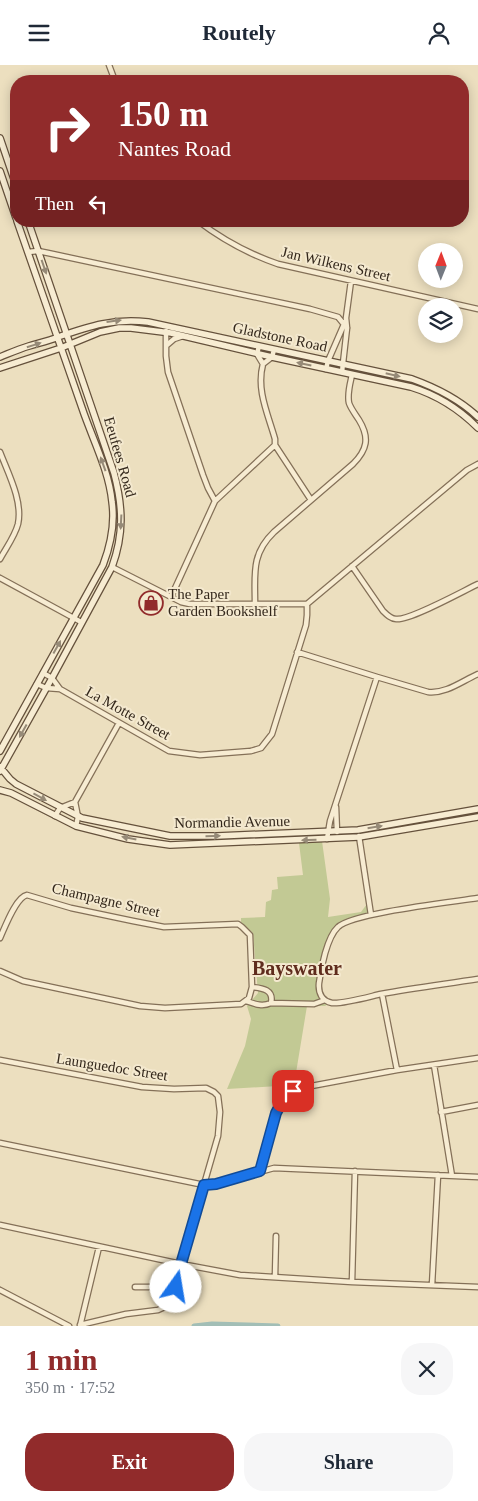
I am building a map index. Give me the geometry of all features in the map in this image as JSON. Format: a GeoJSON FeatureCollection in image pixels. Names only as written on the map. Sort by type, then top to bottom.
{"type":"FeatureCollection","features":[{"type":"Feature","properties":{"kind":"street"},"geometry":{"type":"LineString","coordinates":[[0,138],[10,167]]}},
{"type":"Feature","properties":{"kind":"street","name":"Eeufees Road"},"geometry":{"type":"LineString","coordinates":[[0,171],[10,200]]}},
{"type":"Feature","properties":{"kind":"street","name":"Eeufees Road"},"geometry":{"type":"LineString","coordinates":[[0,751],[103,565],[112,531],[113,513],[110,488],[19,227]]}},
{"type":"Feature","properties":{"kind":"street","name":"Eeufees Road"},"geometry":{"type":"LineString","coordinates":[[1,769],[112,567],[118,549],[122,524],[118,488],[105,446],[30,227]]}},
{"type":"Feature","properties":{"kind":"street","name":"Jan Wilkens Street"},"geometry":{"type":"LineString","coordinates":[[207,227],[249,253],[278,264],[478,309]]}},
{"type":"Feature","properties":{"kind":"street"},"geometry":{"type":"LineString","coordinates":[[28,253],[38,251],[310,309],[338,317],[345,326]]}},
{"type":"Feature","properties":{"kind":"street"},"geometry":{"type":"LineString","coordinates":[[342,372],[345,326],[351,281]]}},
{"type":"Feature","properties":{"kind":"street","name":"Gladstone Road"},"geometry":{"type":"LineString","coordinates":[[0,357],[92,325],[116,320],[132,320],[257,354],[423,391],[457,409],[478,427]]}},
{"type":"Feature","properties":{"kind":"street"},"geometry":{"type":"LineString","coordinates":[[326,369],[345,326]]}},
{"type":"Feature","properties":{"kind":"street","name":"Gladstone Road"},"geometry":{"type":"LineString","coordinates":[[0,368],[61,348],[100,332],[119,328],[167,329]]}},
{"type":"Feature","properties":{"kind":"street"},"geometry":{"type":"LineString","coordinates":[[167,329],[166,355],[168,372],[208,488],[215,501]]}},
{"type":"Feature","properties":{"kind":"street"},"geometry":{"type":"LineString","coordinates":[[167,345],[184,333]]}},
{"type":"Feature","properties":{"kind":"street","name":"Gladstone Road"},"geometry":{"type":"LineString","coordinates":[[184,333],[259,346],[412,379],[433,387],[462,403],[478,417]]}},
{"type":"Feature","properties":{"kind":"street"},"geometry":{"type":"LineString","coordinates":[[259,346],[257,354],[263,364]]}},
{"type":"Feature","properties":{"kind":"street"},"geometry":{"type":"LineString","coordinates":[[274,350],[272,357],[263,364],[260,375],[260,388],[275,439],[275,445],[311,500]]}},
{"type":"Feature","properties":{"kind":"street"},"geometry":{"type":"LineString","coordinates":[[360,377],[362,368]]}},
{"type":"Feature","properties":{"kind":"street"},"geometry":{"type":"LineString","coordinates":[[255,604],[256,566],[260,548],[274,532],[354,463],[365,447],[366,437],[364,431],[350,406],[349,394],[352,375]]}},
{"type":"Feature","properties":{"kind":"street"},"geometry":{"type":"LineString","coordinates":[[171,597],[215,501],[275,445]]}},
{"type":"Feature","properties":{"kind":"street"},"geometry":{"type":"LineString","coordinates":[[97,449],[105,446]]}},
{"type":"Feature","properties":{"kind":"street"},"geometry":{"type":"LineString","coordinates":[[0,452],[15,493],[18,517],[16,529],[0,559]]}},
{"type":"Feature","properties":{"kind":"street"},"geometry":{"type":"LineString","coordinates":[[112,567],[190,605],[306,604],[467,470],[478,464]]}},
{"type":"Feature","properties":{"kind":"street"},"geometry":{"type":"LineString","coordinates":[[352,566],[383,611],[389,617],[396,619],[411,616],[478,584]]}},
{"type":"Feature","properties":{"kind":"street"},"geometry":{"type":"LineString","coordinates":[[0,578],[81,622]]}},
{"type":"Feature","properties":{"kind":"street","name":"La Motte Street"},"geometry":{"type":"LineString","coordinates":[[43,673],[52,678],[60,689],[169,751],[200,755],[257,750],[265,744],[272,734],[307,621],[306,604]]}},
{"type":"Feature","properties":{"kind":"street"},"geometry":{"type":"LineString","coordinates":[[297,652],[420,690],[434,692],[446,689],[478,673]]}},
{"type":"Feature","properties":{"kind":"street"},"geometry":{"type":"LineString","coordinates":[[327,839],[327,832],[376,677]]}},
{"type":"Feature","properties":{"kind":"street","name":"La Motte Street"},"geometry":{"type":"LineString","coordinates":[[37,684],[46,688],[60,689]]}},
{"type":"Feature","properties":{"kind":"street"},"geometry":{"type":"LineString","coordinates":[[22,713],[30,717]]}},
{"type":"Feature","properties":{"kind":"street"},"geometry":{"type":"LineString","coordinates":[[55,816],[60,808],[75,801],[119,723]]}},
{"type":"Feature","properties":{"kind":"street","name":"Normandie Avenue"},"geometry":{"type":"LineString","coordinates":[[1,769],[13,782],[78,817],[170,836],[190,837],[358,830],[478,809]]}},
{"type":"Feature","properties":{"kind":"street","name":"Normandie Avenue"},"geometry":{"type":"LineString","coordinates":[[0,790],[11,793],[76,826],[128,839],[177,845],[359,837],[478,817]]}},
{"type":"Feature","properties":{"kind":"street"},"geometry":{"type":"LineString","coordinates":[[75,801],[78,817],[76,826]]}},
{"type":"Feature","properties":{"kind":"street"},"geometry":{"type":"LineString","coordinates":[[336,806],[337,839]]}},
{"type":"Feature","properties":{"kind":"street"},"geometry":{"type":"LineString","coordinates":[[358,830],[371,915]]}},
{"type":"Feature","properties":{"kind":"street"},"geometry":{"type":"LineString","coordinates":[[150,842],[152,833]]}},
{"type":"Feature","properties":{"kind":"street","name":"Champagne Street"},"geometry":{"type":"LineString","coordinates":[[0,938],[18,902],[27,895],[71,908],[164,927],[238,924],[248,933],[250,938],[252,987],[251,994],[246,1001]]}},
{"type":"Feature","properties":{"kind":"street"},"geometry":{"type":"LineString","coordinates":[[323,998],[319,987],[330,936],[337,927],[346,921],[371,915],[478,898]]}},
{"type":"Feature","properties":{"kind":"street"},"geometry":{"type":"LineString","coordinates":[[0,971],[23,981],[154,1008],[235,1005],[246,1001],[265,1006],[271,1003],[314,1004],[323,998]]}},
{"type":"Feature","properties":{"kind":"street"},"geometry":{"type":"LineString","coordinates":[[323,998],[337,1003],[478,979]]}},
{"type":"Feature","properties":{"kind":"street"},"geometry":{"type":"LineString","coordinates":[[252,987],[263,988],[268,991],[272,999],[271,1003]]}},
{"type":"Feature","properties":{"kind":"street"},"geometry":{"type":"LineString","coordinates":[[382,994],[397,1071]]}},
{"type":"Feature","properties":{"kind":"street"},"geometry":{"type":"LineString","coordinates":[[260,1171],[276,1113],[284,1098],[293,1091],[306,1087],[478,1058]]}},
{"type":"Feature","properties":{"kind":"street","name":"Launguedoc Street"},"geometry":{"type":"LineString","coordinates":[[0,1060],[142,1087],[203,1088],[214,1092],[219,1101],[220,1123],[204,1185]]}},
{"type":"Feature","properties":{"kind":"street"},"geometry":{"type":"LineString","coordinates":[[434,1065],[452,1176]]}},
{"type":"Feature","properties":{"kind":"street"},"geometry":{"type":"LineString","coordinates":[[441,1111],[478,1105]]}},
{"type":"Feature","properties":{"kind":"street"},"geometry":{"type":"LineString","coordinates":[[0,1143],[204,1185],[216,1184],[274,1168],[478,1177]]}},
{"type":"Feature","properties":{"kind":"street"},"geometry":{"type":"LineString","coordinates":[[352,1282],[355,1171]]}},
{"type":"Feature","properties":{"kind":"street"},"geometry":{"type":"LineString","coordinates":[[432,1285],[438,1175]]}},
{"type":"Feature","properties":{"kind":"street"},"geometry":{"type":"LineString","coordinates":[[99,1247],[80,1325],[165,1307],[172,1302],[204,1185]]}},
{"type":"Feature","properties":{"kind":"street"},"geometry":{"type":"LineString","coordinates":[[0,1225],[234,1274],[352,1282],[478,1287]]}},
{"type":"Feature","properties":{"kind":"street"},"geometry":{"type":"LineString","coordinates":[[274,1277],[276,1236]]}},
{"type":"Feature","properties":{"kind":"street"},"geometry":{"type":"LineString","coordinates":[[135,1287],[176,1287]]}},
{"type":"Feature","properties":{"kind":"street"},"geometry":{"type":"LineString","coordinates":[[0,1290],[69,1326]]}},
{"type":"Feature","properties":{"kind":"green space"},"geometry":{"type":"Polygon","coordinates":[[[322,841],[330,899],[328,917],[361,912],[367,904],[369,914],[349,918],[340,923],[328,941],[319,992],[328,1004],[325,1006],[307,1006],[294,1085],[227,1089],[245,1046],[251,1019],[247,1006],[258,993],[253,933],[241,922],[241,918],[265,917],[266,902],[271,900],[272,890],[278,889],[277,877],[303,875],[299,843],[322,841]]]}},
{"type":"Feature","properties":{"kind":"waterway"},"geometry":{"type":"LineString","coordinates":[[194,1326],[212,1324],[278,1326]]}},
{"type":"Feature","properties":{"kind":"place","name":"The Paper Garden Bookshelf"},"geometry":{"type":"Point","coordinates":[151,603]}},
{"type":"Feature","properties":{"kind":"district","name":"Bayswater"},"geometry":{"type":"Point","coordinates":[297,968]}},
{"type":"Feature","properties":{"kind":"route"},"geometry":{"type":"LineString","coordinates":[[176,1287],[204,1185],[216,1184],[260,1171],[276,1113],[284,1098],[293,1091]]}}]}
